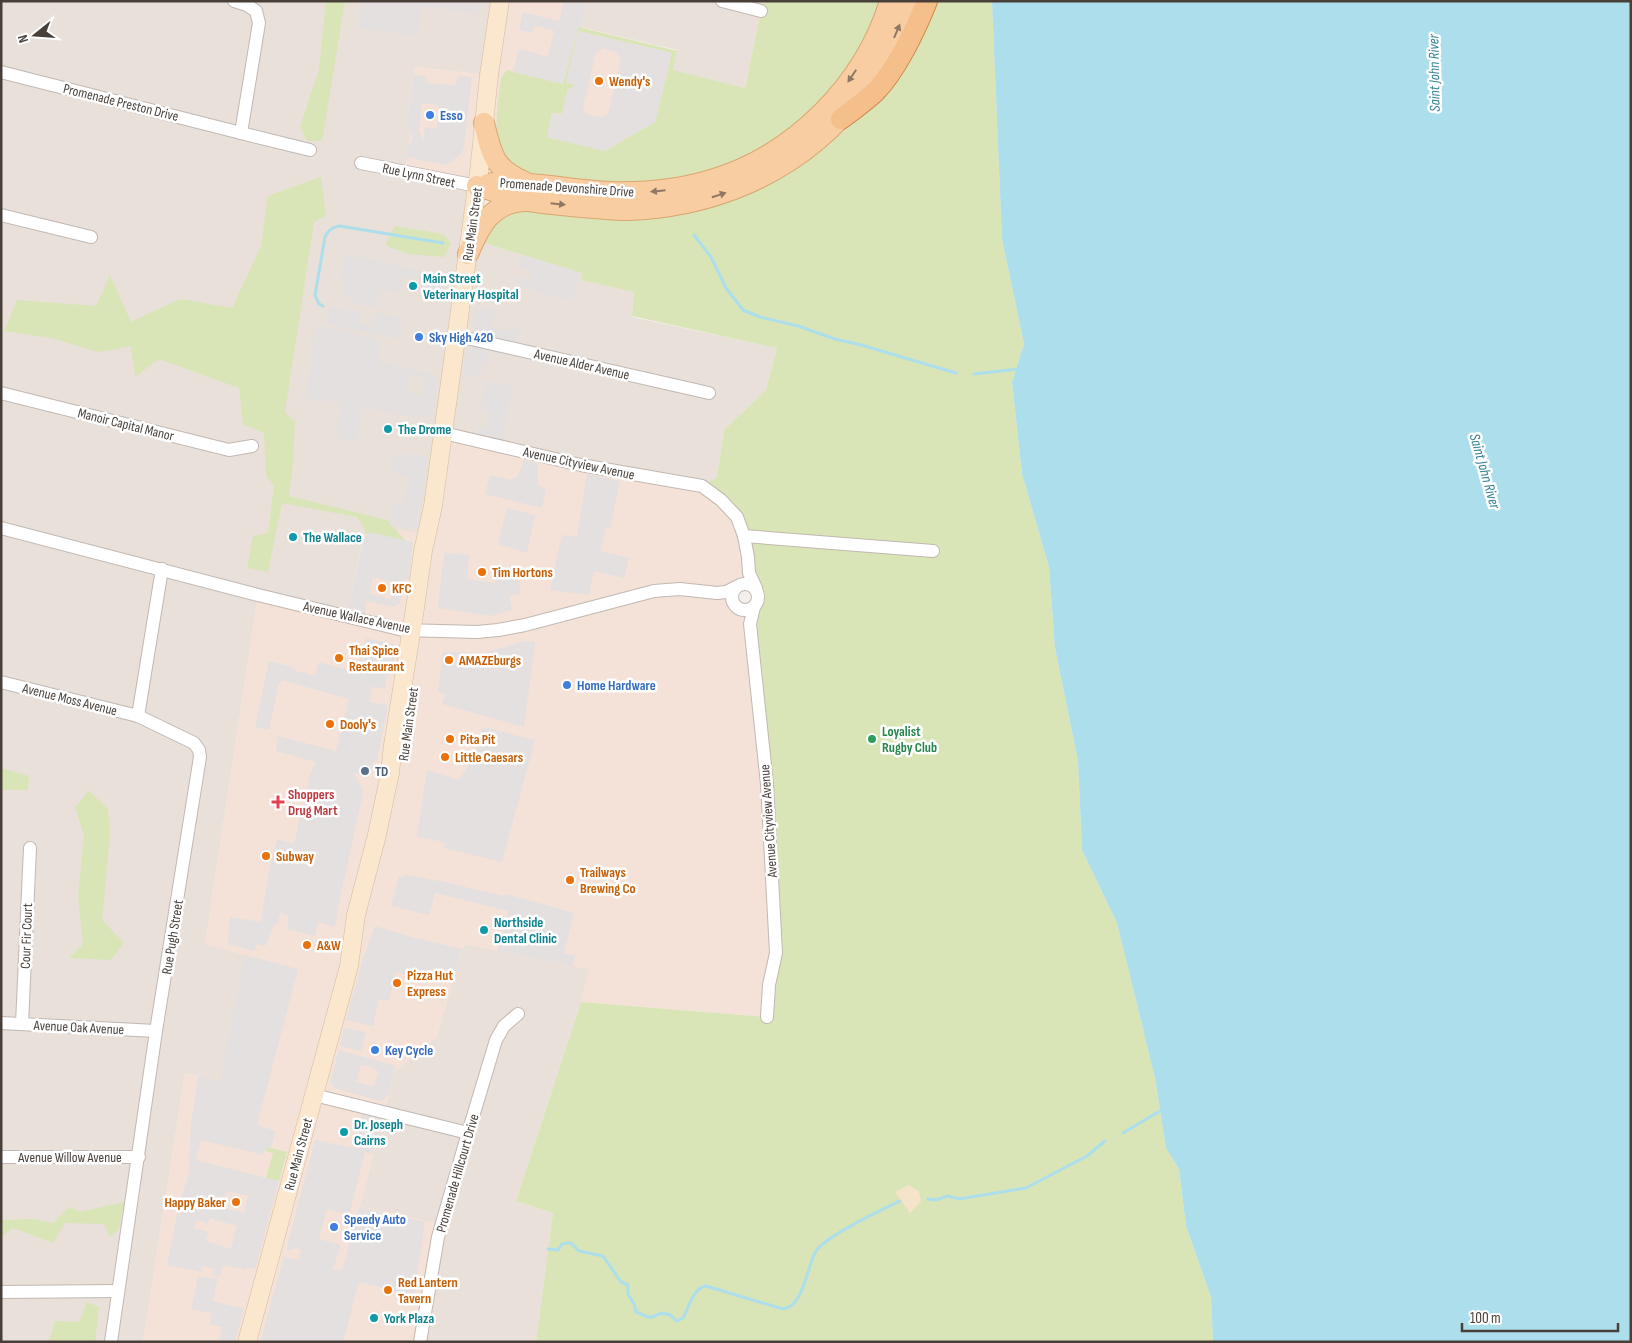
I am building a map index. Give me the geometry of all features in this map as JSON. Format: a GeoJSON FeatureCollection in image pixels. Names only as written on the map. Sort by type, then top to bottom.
{"type":"FeatureCollection","features":[{"type":"Feature","properties":{"kind":"highway"},"geometry":{"type":"LineString","coordinates":[[841,119],[876,90],[889,74],[915,30],[927,1]]}},
{"type":"Feature","properties":{"kind":"main road","name":"Rue Main Street"},"geometry":{"type":"LineString","coordinates":[[247,1342],[349,966],[361,942],[399,780],[417,630],[423,551],[433,506],[468,254],[489,75],[500,1]]}},
{"type":"Feature","properties":{"kind":"main road","name":"Promenade Devonshire Drive"},"geometry":{"type":"LineString","coordinates":[[528,192],[659,191],[712,180],[758,160],[788,142],[833,101],[864,59],[890,1]]}},
{"type":"Feature","properties":{"kind":"main road","name":"Promenade Devonshire Drive"},"geometry":{"type":"LineString","coordinates":[[477,186],[528,192],[612,210],[655,209],[716,197],[741,188],[784,165],[818,141],[841,119],[874,76],[898,31],[907,1]]}},
{"type":"Feature","properties":{"kind":"main road"},"geometry":{"type":"LineString","coordinates":[[468,254],[478,231],[490,215],[528,192],[497,163],[491,151],[484,123]]}},
{"type":"Feature","properties":{"kind":"street"},"geometry":{"type":"LineString","coordinates":[[234,1],[247,5],[256,11],[259,23],[241,133]]}},
{"type":"Feature","properties":{"kind":"street"},"geometry":{"type":"LineString","coordinates":[[722,1],[761,11]]}},
{"type":"Feature","properties":{"kind":"street","name":"Promenade Preston Drive"},"geometry":{"type":"LineString","coordinates":[[1,72],[310,150]]}},
{"type":"Feature","properties":{"kind":"street","name":"Rue Lynn Street"},"geometry":{"type":"LineString","coordinates":[[361,163],[477,186]]}},
{"type":"Feature","properties":{"kind":"street"},"geometry":{"type":"LineString","coordinates":[[1,215],[91,237]]}},
{"type":"Feature","properties":{"kind":"street","name":"Avenue Alder Avenue"},"geometry":{"type":"LineString","coordinates":[[457,334],[709,393]]}},
{"type":"Feature","properties":{"kind":"street","name":"Manoir Capital Manor"},"geometry":{"type":"LineString","coordinates":[[1,393],[229,450],[252,446]]}},
{"type":"Feature","properties":{"kind":"street","name":"Avenue Cityview Avenue"},"geometry":{"type":"LineString","coordinates":[[443,433],[580,466],[702,486],[721,500],[737,517],[744,536],[748,557],[748,573],[756,588]]}},
{"type":"Feature","properties":{"kind":"street","name":"Avenue Wallace Avenue"},"geometry":{"type":"LineString","coordinates":[[1,528],[403,630],[477,632],[498,630],[667,589],[717,593],[726,592],[738,585]]}},
{"type":"Feature","properties":{"kind":"street"},"geometry":{"type":"LineString","coordinates":[[744,536],[933,551]]}},
{"type":"Feature","properties":{"kind":"street"},"geometry":{"type":"LineString","coordinates":[[138,716],[162,569]]}},
{"type":"Feature","properties":{"kind":"street"},"geometry":{"type":"LineString","coordinates":[[738,585],[748,584],[756,588],[759,600],[754,607],[747,610],[736,606],[732,594],[738,585],[748,573]]}},
{"type":"Feature","properties":{"kind":"street","name":"Avenue Wallace Avenue"},"geometry":{"type":"LineString","coordinates":[[717,593],[724,595],[736,606]]}},
{"type":"Feature","properties":{"kind":"street","name":"Avenue Cityview Avenue"},"geometry":{"type":"LineString","coordinates":[[736,606],[745,615],[750,624]]}},
{"type":"Feature","properties":{"kind":"street","name":"Avenue Cityview Avenue"},"geometry":{"type":"LineString","coordinates":[[754,607],[750,624],[767,784],[776,952],[769,985],[766,1017]]}},
{"type":"Feature","properties":{"kind":"street","name":"Avenue Moss Avenue"},"geometry":{"type":"LineString","coordinates":[[1,682],[138,716]]}},
{"type":"Feature","properties":{"kind":"street","name":"Rue Pugh Street"},"geometry":{"type":"LineString","coordinates":[[111,1342],[156,1031],[200,754],[197,746],[191,741],[138,716]]}},
{"type":"Feature","properties":{"kind":"street","name":"Cour Fir Court"},"geometry":{"type":"LineString","coordinates":[[22,1024],[30,848]]}},
{"type":"Feature","properties":{"kind":"street","name":"Promenade Hillcourt Drive"},"geometry":{"type":"LineString","coordinates":[[420,1342],[438,1237],[468,1133],[496,1040],[504,1026],[518,1014]]}},
{"type":"Feature","properties":{"kind":"street","name":"Avenue Oak Avenue"},"geometry":{"type":"LineString","coordinates":[[1,1023],[156,1031]]}},
{"type":"Feature","properties":{"kind":"street"},"geometry":{"type":"LineString","coordinates":[[314,1095],[468,1133]]}},
{"type":"Feature","properties":{"kind":"street","name":"Avenue Willow Avenue"},"geometry":{"type":"LineString","coordinates":[[1,1156],[139,1157]]}},
{"type":"Feature","properties":{"kind":"street"},"geometry":{"type":"LineString","coordinates":[[1,1292],[118,1291]]}},
{"type":"Feature","properties":{"kind":"shaded area"},"geometry":{"type":"Polygon","coordinates":[[[1,1],[500,1],[489,75],[415,67],[407,121],[411,132],[405,171],[477,186],[474,240],[582,273],[581,280],[634,292],[632,317],[777,348],[766,390],[724,430],[717,477],[702,486],[428,535],[366,526],[346,617],[258,595],[205,944],[268,961],[235,1086],[185,1073],[143,1342],[1,1342],[1,1]]]}},
{"type":"Feature","properties":{"kind":"shaded area"},"geometry":{"type":"Polygon","coordinates":[[[364,1],[469,1],[481,5],[479,14],[421,6],[417,36],[359,28],[364,1]]]}},
{"type":"Feature","properties":{"kind":"shaded area"},"geometry":{"type":"Polygon","coordinates":[[[500,1],[587,1],[581,27],[677,51],[659,125],[605,156],[544,142],[484,123],[477,186],[405,171],[411,132],[407,121],[415,67],[488,75],[500,1]]]}},
{"type":"Feature","properties":{"kind":"shaded area"},"geometry":{"type":"Polygon","coordinates":[[[564,1],[587,1],[563,84],[513,72],[519,49],[548,56],[554,32],[553,30],[537,26],[534,26],[532,33],[519,30],[523,12],[559,21],[564,1]]]}},
{"type":"Feature","properties":{"kind":"shaded area"},"geometry":{"type":"Polygon","coordinates":[[[587,1],[763,1],[745,88],[672,70],[677,50],[581,27],[587,1]]]}},
{"type":"Feature","properties":{"kind":"shaded area"},"geometry":{"type":"Polygon","coordinates":[[[578,31],[672,53],[655,122],[604,151],[547,137],[552,113],[562,114],[568,89],[574,87],[573,84],[566,82],[578,31]],[[603,48],[596,53],[583,107],[586,114],[600,117],[607,114],[609,110],[621,60],[616,52],[603,48]]]}},
{"type":"Feature","properties":{"kind":"shaded area"},"geometry":{"type":"Polygon","coordinates":[[[414,74],[427,77],[428,83],[452,85],[456,85],[457,78],[460,76],[472,77],[462,153],[446,165],[407,157],[408,147],[413,139],[407,121],[414,74]],[[422,103],[419,130],[423,141],[425,128],[437,128],[438,105],[422,103]]]}},
{"type":"Feature","properties":{"kind":"shaded area"},"geometry":{"type":"Polygon","coordinates":[[[345,254],[442,276],[439,298],[423,296],[425,280],[403,277],[400,293],[379,289],[377,307],[355,304],[342,292],[344,281],[340,280],[345,254]]]}},
{"type":"Feature","properties":{"kind":"shaded area"},"geometry":{"type":"Polygon","coordinates":[[[523,255],[579,272],[572,301],[517,286],[518,277],[530,280],[533,271],[519,267],[523,255]]]}},
{"type":"Feature","properties":{"kind":"shaded area"},"geometry":{"type":"Polygon","coordinates":[[[334,306],[342,310],[361,311],[360,324],[373,326],[375,313],[402,318],[401,339],[342,328],[325,322],[329,309],[334,306]]]}},
{"type":"Feature","properties":{"kind":"shaded area"},"geometry":{"type":"Polygon","coordinates":[[[475,308],[496,310],[495,314],[493,314],[491,328],[512,331],[513,327],[518,328],[515,349],[490,343],[488,364],[483,363],[480,377],[463,375],[465,359],[472,350],[471,339],[474,328],[475,308]]]}},
{"type":"Feature","properties":{"kind":"shaded area"},"geometry":{"type":"Polygon","coordinates":[[[316,325],[380,340],[378,362],[438,376],[433,417],[420,415],[420,418],[363,407],[356,442],[342,439],[338,436],[342,403],[306,398],[316,325]],[[410,375],[406,392],[422,396],[427,378],[410,375]]]}},
{"type":"Feature","properties":{"kind":"shaded area"},"geometry":{"type":"Polygon","coordinates":[[[486,381],[512,385],[503,439],[475,433],[476,427],[486,428],[489,412],[481,410],[486,381]]]}},
{"type":"Feature","properties":{"kind":"shaded area"},"geometry":{"type":"Polygon","coordinates":[[[443,433],[702,486],[737,517],[745,579],[732,594],[732,598],[735,606],[745,615],[750,624],[776,953],[767,1017],[581,1002],[589,969],[464,944],[436,1038],[395,1071],[360,1206],[442,1224],[420,1342],[143,1342],[185,1073],[229,1084],[267,961],[205,944],[258,595],[346,616],[366,526],[428,534],[443,433]]]}},
{"type":"Feature","properties":{"kind":"shaded area"},"geometry":{"type":"Polygon","coordinates":[[[395,454],[428,456],[418,529],[390,525],[393,502],[404,504],[408,476],[392,473],[395,454]]]}},
{"type":"Feature","properties":{"kind":"shaded area"},"geometry":{"type":"Polygon","coordinates":[[[524,460],[538,463],[538,486],[546,489],[542,508],[485,494],[490,475],[511,480],[518,476],[524,460]]]}},
{"type":"Feature","properties":{"kind":"shaded area"},"geometry":{"type":"Polygon","coordinates":[[[587,474],[620,481],[610,528],[606,528],[600,551],[629,558],[624,578],[594,571],[589,595],[550,590],[562,535],[577,537],[587,474]]]}},
{"type":"Feature","properties":{"kind":"shaded area"},"geometry":{"type":"Polygon","coordinates":[[[507,508],[535,515],[527,553],[498,544],[507,508]]]}},
{"type":"Feature","properties":{"kind":"shaded area"},"geometry":{"type":"Polygon","coordinates":[[[369,532],[413,542],[409,578],[403,580],[400,603],[393,607],[366,601],[365,613],[348,608],[364,539],[369,532]],[[373,577],[369,594],[391,599],[395,583],[373,577]]]}},
{"type":"Feature","properties":{"kind":"shaded area"},"geometry":{"type":"Polygon","coordinates":[[[444,553],[469,555],[467,579],[495,583],[497,566],[519,569],[520,594],[509,596],[512,610],[491,616],[438,608],[444,553]]]}},
{"type":"Feature","properties":{"kind":"shaded area"},"geometry":{"type":"Polygon","coordinates":[[[366,638],[393,644],[396,649],[392,672],[388,671],[385,688],[372,687],[369,702],[388,705],[377,761],[374,760],[371,769],[361,767],[359,774],[353,773],[362,787],[363,794],[335,927],[318,922],[315,936],[287,929],[289,916],[280,913],[277,925],[274,925],[265,946],[256,944],[255,951],[228,944],[230,917],[261,922],[269,870],[277,839],[294,844],[311,772],[316,762],[276,751],[278,736],[336,751],[349,699],[282,680],[279,684],[269,730],[255,727],[269,661],[293,667],[293,670],[315,676],[319,662],[356,672],[366,638]]]}},
{"type":"Feature","properties":{"kind":"shaded area"},"geometry":{"type":"Polygon","coordinates":[[[524,641],[535,642],[524,727],[442,704],[445,694],[438,692],[443,652],[485,653],[524,641]]]}},
{"type":"Feature","properties":{"kind":"shaded area"},"geometry":{"type":"Polygon","coordinates":[[[482,727],[535,740],[502,862],[444,848],[445,842],[417,837],[427,770],[459,780],[474,757],[482,727]]]}},
{"type":"Feature","properties":{"kind":"shaded area"},"geometry":{"type":"Polygon","coordinates":[[[405,874],[503,896],[506,894],[574,913],[564,953],[575,956],[573,966],[498,951],[508,911],[435,893],[429,915],[391,906],[399,876],[404,877],[405,874]]]}},
{"type":"Feature","properties":{"kind":"shaded area"},"geometry":{"type":"Polygon","coordinates":[[[375,926],[462,949],[454,978],[425,971],[423,979],[396,972],[389,1001],[379,999],[373,1026],[346,1020],[363,959],[375,926]]]}},
{"type":"Feature","properties":{"kind":"shaded area"},"geometry":{"type":"Polygon","coordinates":[[[464,944],[590,969],[516,1201],[553,1213],[536,1342],[420,1342],[360,1206],[395,1071],[436,1038],[464,944]]]}},
{"type":"Feature","properties":{"kind":"shaded area"},"geometry":{"type":"Polygon","coordinates":[[[245,955],[298,969],[257,1125],[276,1131],[271,1148],[267,1147],[263,1155],[201,1140],[196,1160],[279,1181],[255,1269],[246,1267],[246,1270],[223,1265],[220,1276],[212,1275],[214,1269],[203,1266],[201,1272],[167,1265],[179,1204],[190,1170],[191,1125],[198,1076],[220,1081],[245,955]],[[227,1191],[223,1208],[244,1213],[248,1196],[227,1191]],[[210,1218],[208,1223],[197,1220],[194,1228],[208,1232],[206,1241],[231,1249],[237,1226],[210,1218]]]}},
{"type":"Feature","properties":{"kind":"shaded area"},"geometry":{"type":"Polygon","coordinates":[[[344,1028],[366,1032],[361,1051],[340,1046],[344,1028]]]}},
{"type":"Feature","properties":{"kind":"shaded area"},"geometry":{"type":"Polygon","coordinates":[[[339,1050],[396,1066],[388,1096],[380,1101],[335,1088],[330,1083],[339,1050]],[[363,1065],[360,1067],[356,1082],[374,1087],[379,1071],[373,1070],[373,1067],[363,1065]]]}},
{"type":"Feature","properties":{"kind":"shaded area"},"geometry":{"type":"Polygon","coordinates":[[[362,1114],[382,1119],[373,1154],[365,1152],[349,1215],[327,1209],[319,1239],[341,1245],[333,1269],[338,1271],[343,1268],[359,1207],[425,1222],[414,1296],[359,1282],[343,1342],[260,1342],[284,1257],[299,1260],[301,1250],[296,1248],[286,1251],[315,1140],[353,1148],[362,1114]]]}},
{"type":"Feature","properties":{"kind":"shaded area"},"geometry":{"type":"Polygon","coordinates":[[[198,1277],[218,1278],[213,1301],[244,1309],[235,1342],[219,1341],[222,1327],[210,1324],[211,1313],[191,1309],[198,1277]]]}},
{"type":"Feature","properties":{"kind":"green space"},"geometry":{"type":"Polygon","coordinates":[[[326,1],[345,1],[322,141],[307,141],[300,127],[319,69],[326,1]]]}},
{"type":"Feature","properties":{"kind":"green space"},"geometry":{"type":"Polygon","coordinates":[[[763,1],[992,1],[1002,239],[1024,344],[1012,382],[1022,474],[1049,567],[1055,648],[1078,761],[1082,850],[1117,923],[1155,1078],[1166,1148],[1179,1169],[1186,1226],[1211,1297],[1213,1342],[536,1342],[553,1213],[516,1201],[581,1002],[766,1017],[776,952],[750,624],[759,595],[737,517],[702,486],[717,477],[724,430],[766,390],[777,348],[632,316],[634,292],[581,280],[582,273],[474,240],[512,177],[496,141],[497,109],[501,78],[507,70],[563,84],[578,27],[677,51],[673,70],[745,88],[763,1]],[[578,31],[566,82],[573,84],[574,87],[568,89],[562,114],[552,113],[547,137],[605,151],[655,122],[672,53],[578,31]]]}},
{"type":"Feature","properties":{"kind":"green space"},"geometry":{"type":"Polygon","coordinates":[[[321,177],[326,216],[314,222],[285,412],[295,422],[289,496],[387,520],[406,541],[365,534],[364,527],[357,517],[282,503],[268,572],[247,568],[253,536],[268,533],[274,485],[266,477],[264,433],[243,424],[239,388],[159,359],[135,377],[131,346],[99,352],[51,338],[4,331],[17,300],[96,306],[110,275],[131,322],[180,299],[232,308],[261,246],[268,196],[321,177]]]}},
{"type":"Feature","properties":{"kind":"green space"},"geometry":{"type":"Polygon","coordinates":[[[395,226],[443,234],[451,243],[444,257],[408,254],[385,245],[395,226]]]}},
{"type":"Feature","properties":{"kind":"green space"},"geometry":{"type":"Polygon","coordinates":[[[1,768],[29,776],[28,790],[1,790],[1,768]]]}},
{"type":"Feature","properties":{"kind":"green space"},"geometry":{"type":"Polygon","coordinates":[[[89,791],[108,809],[110,835],[102,920],[124,943],[111,960],[69,958],[83,944],[78,896],[84,836],[75,807],[89,791]]]}},
{"type":"Feature","properties":{"kind":"green space"},"geometry":{"type":"Polygon","coordinates":[[[267,1147],[287,1152],[279,1181],[266,1178],[273,1153],[266,1151],[267,1147]]]}},
{"type":"Feature","properties":{"kind":"green space"},"geometry":{"type":"Polygon","coordinates":[[[125,1202],[118,1230],[110,1237],[104,1224],[65,1223],[53,1243],[13,1228],[1,1237],[1,1220],[34,1219],[53,1223],[69,1207],[80,1212],[125,1202]]]}},
{"type":"Feature","properties":{"kind":"green space"},"geometry":{"type":"Polygon","coordinates":[[[87,1302],[99,1307],[95,1342],[49,1342],[55,1321],[79,1322],[87,1302]]]}},
{"type":"Feature","properties":{"kind":"sand"},"geometry":{"type":"Polygon","coordinates":[[[909,1185],[919,1191],[921,1202],[910,1213],[895,1192],[909,1185]]]}},
{"type":"Feature","properties":{"kind":"water","name":"Saint John River"},"geometry":{"type":"Polygon","coordinates":[[[992,1],[1631,1],[1631,1342],[1213,1342],[1211,1297],[1186,1226],[1179,1169],[1166,1148],[1155,1078],[1117,923],[1082,850],[1078,761],[1055,648],[1049,567],[1022,474],[1012,382],[1024,344],[1002,239],[992,1]]]}},
{"type":"Feature","properties":{"kind":"waterway"},"geometry":{"type":"LineString","coordinates":[[323,306],[319,304],[315,295],[325,237],[333,228],[340,226],[443,243]]}},
{"type":"Feature","properties":{"kind":"waterway"},"geometry":{"type":"LineString","coordinates":[[694,235],[711,257],[726,288],[743,310],[760,317],[798,326],[835,339],[956,373]]}},
{"type":"Feature","properties":{"kind":"waterway"},"geometry":{"type":"LineString","coordinates":[[974,374],[1018,369]]}},
{"type":"Feature","properties":{"kind":"waterway"},"geometry":{"type":"LineString","coordinates":[[1123,1133],[1160,1111]]}},
{"type":"Feature","properties":{"kind":"waterway"},"geometry":{"type":"LineString","coordinates":[[928,1199],[936,1200],[948,1196],[959,1199],[1026,1188],[1087,1156],[1105,1141]]}},
{"type":"Feature","properties":{"kind":"waterway"},"geometry":{"type":"LineString","coordinates":[[548,1249],[558,1250],[562,1244],[571,1243],[579,1251],[603,1256],[621,1282],[628,1285],[628,1294],[636,1312],[648,1317],[662,1313],[670,1315],[677,1321],[683,1318],[695,1294],[706,1286],[783,1309],[790,1307],[796,1301],[813,1257],[822,1245],[855,1223],[900,1201]]}},
{"type":"Feature","properties":{"kind":"place","name":"Wendy's"},"geometry":{"type":"Point","coordinates":[599,81]}},
{"type":"Feature","properties":{"kind":"place","name":"Esso"},"geometry":{"type":"Point","coordinates":[430,115]}},
{"type":"Feature","properties":{"kind":"place","name":"Main Street Veterinary Hospital"},"geometry":{"type":"Point","coordinates":[413,286]}},
{"type":"Feature","properties":{"kind":"place","name":"Sky High 420"},"geometry":{"type":"Point","coordinates":[419,337]}},
{"type":"Feature","properties":{"kind":"place","name":"The Drome"},"geometry":{"type":"Point","coordinates":[388,429]}},
{"type":"Feature","properties":{"kind":"place","name":"The Wallace"},"geometry":{"type":"Point","coordinates":[293,537]}},
{"type":"Feature","properties":{"kind":"place","name":"Tim Hortons"},"geometry":{"type":"Point","coordinates":[482,572]}},
{"type":"Feature","properties":{"kind":"place","name":"KFC"},"geometry":{"type":"Point","coordinates":[382,588]}},
{"type":"Feature","properties":{"kind":"place","name":"Thai Spice Restaurant"},"geometry":{"type":"Point","coordinates":[339,658]}},
{"type":"Feature","properties":{"kind":"place","name":"AMAZEburgs"},"geometry":{"type":"Point","coordinates":[449,660]}},
{"type":"Feature","properties":{"kind":"place","name":"Home Hardware"},"geometry":{"type":"Point","coordinates":[567,685]}},
{"type":"Feature","properties":{"kind":"place","name":"Dooly's"},"geometry":{"type":"Point","coordinates":[330,724]}},
{"type":"Feature","properties":{"kind":"place","name":"Pita Pit"},"geometry":{"type":"Point","coordinates":[450,739]}},
{"type":"Feature","properties":{"kind":"place","name":"Loyalist Rugby Club"},"geometry":{"type":"Point","coordinates":[872,739]}},
{"type":"Feature","properties":{"kind":"place","name":"Little Caesars"},"geometry":{"type":"Point","coordinates":[445,757]}},
{"type":"Feature","properties":{"kind":"place","name":"TD"},"geometry":{"type":"Point","coordinates":[365,771]}},
{"type":"Feature","properties":{"kind":"place","name":"Shoppers Drug Mart"},"geometry":{"type":"Point","coordinates":[278,802]}},
{"type":"Feature","properties":{"kind":"place","name":"Subway"},"geometry":{"type":"Point","coordinates":[266,856]}},
{"type":"Feature","properties":{"kind":"place","name":"Trailways Brewing Co"},"geometry":{"type":"Point","coordinates":[570,880]}},
{"type":"Feature","properties":{"kind":"place","name":"Northside Dental Clinic"},"geometry":{"type":"Point","coordinates":[484,930]}},
{"type":"Feature","properties":{"kind":"place","name":"A&W"},"geometry":{"type":"Point","coordinates":[307,945]}},
{"type":"Feature","properties":{"kind":"place","name":"Pizza Hut Express"},"geometry":{"type":"Point","coordinates":[397,983]}},
{"type":"Feature","properties":{"kind":"place","name":"Key Cycle"},"geometry":{"type":"Point","coordinates":[375,1050]}},
{"type":"Feature","properties":{"kind":"place","name":"Dr. Joseph Cairns"},"geometry":{"type":"Point","coordinates":[344,1132]}},
{"type":"Feature","properties":{"kind":"place","name":"Happy Baker"},"geometry":{"type":"Point","coordinates":[236,1202]}},
{"type":"Feature","properties":{"kind":"place","name":"Speedy Auto Service"},"geometry":{"type":"Point","coordinates":[334,1227]}},
{"type":"Feature","properties":{"kind":"place","name":"Red Lantern Tavern"},"geometry":{"type":"Point","coordinates":[388,1290]}},
{"type":"Feature","properties":{"kind":"place","name":"York Plaza"},"geometry":{"type":"Point","coordinates":[374,1318]}}]}
